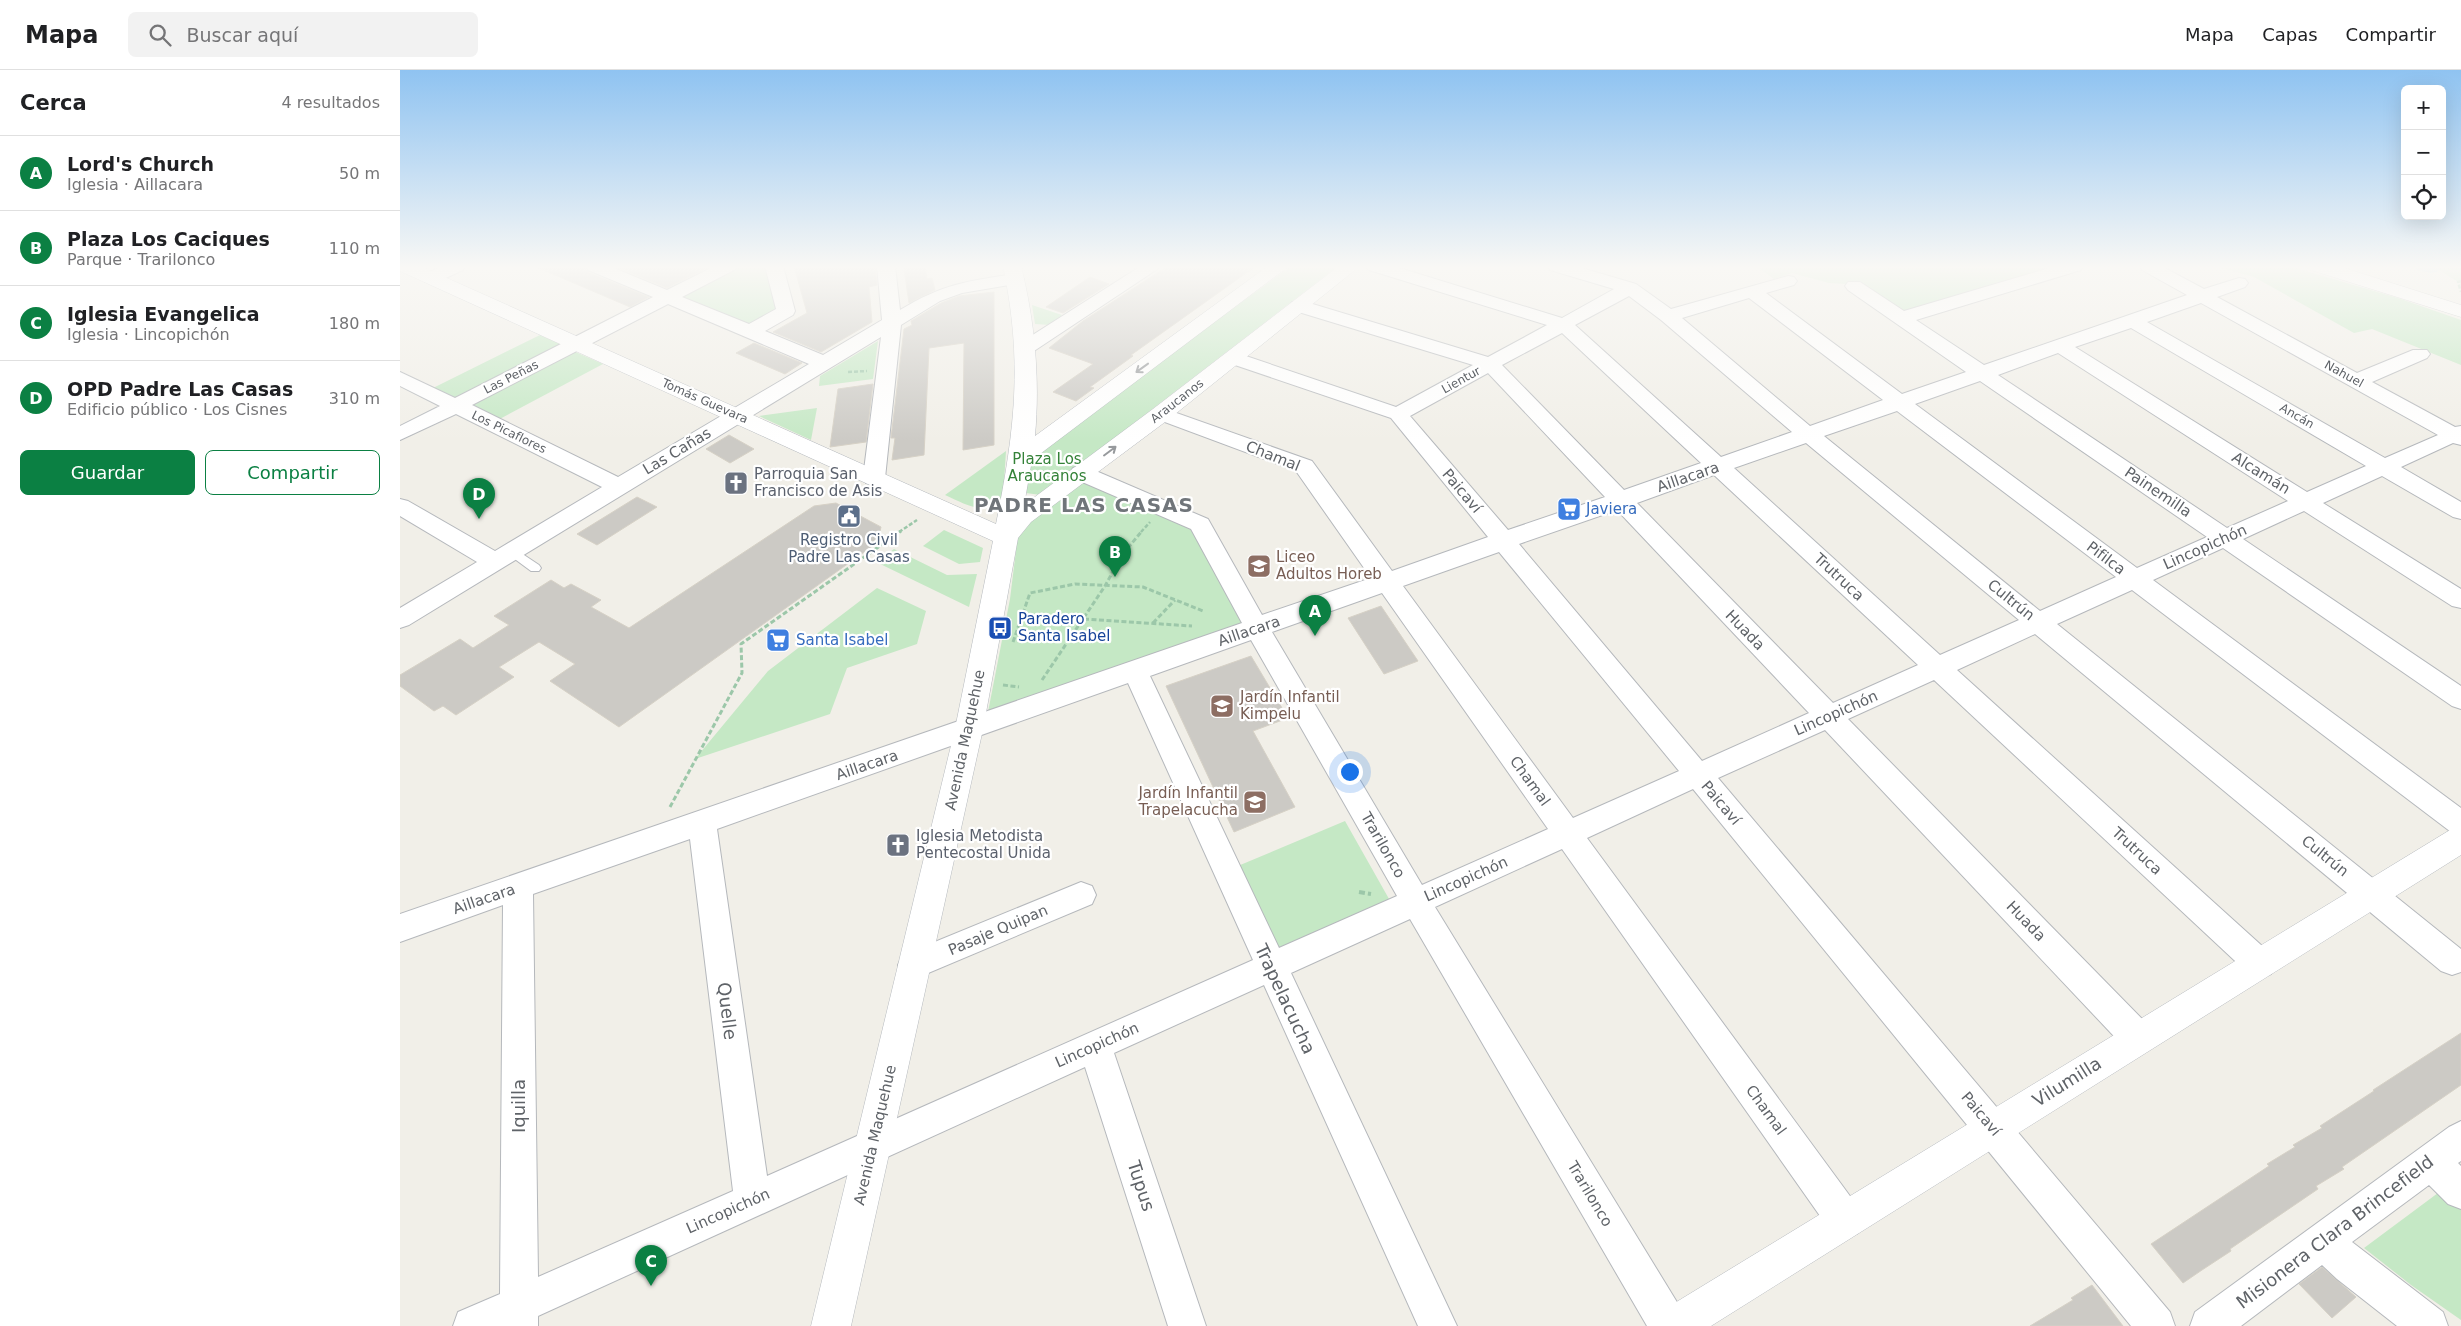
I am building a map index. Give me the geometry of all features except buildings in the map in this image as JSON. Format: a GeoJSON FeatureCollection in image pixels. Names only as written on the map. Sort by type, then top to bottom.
{"type":"FeatureCollection","features":[{"type":"Feature","properties":{"kind":"main road","name":"Tomás Guevara"},"geometry":{"type":"LineString","coordinates":[[534,325],[1005,537]]}},
{"type":"Feature","properties":{"kind":"main road","name":"Avenida Maquehue"},"geometry":{"type":"LineString","coordinates":[[831,1326],[969,729],[1021,458],[1025,414],[1027,347],[1024,325]]}},
{"type":"Feature","properties":{"kind":"main road"},"geometry":{"type":"LineString","coordinates":[[1021,458],[1201,325]]}},
{"type":"Feature","properties":{"kind":"main road","name":"Araucanos"},"geometry":{"type":"LineString","coordinates":[[1005,537],[1023,517],[1161,414],[1275,325]]}},
{"type":"Feature","properties":{"kind":"main road","name":"Vilumilla"},"geometry":{"type":"LineString","coordinates":[[1674,1326],[2461,839]]}},
{"type":"Feature","properties":{"kind":"street","name":"Las Peñas"},"geometry":{"type":"LineString","coordinates":[[400,434],[615,325]]}},
{"type":"Feature","properties":{"kind":"street"},"geometry":{"type":"LineString","coordinates":[[735,325],[825,362]]}},
{"type":"Feature","properties":{"kind":"street"},"geometry":{"type":"LineString","coordinates":[[751,331],[762,325]]}},
{"type":"Feature","properties":{"kind":"street","name":"Las Cañas"},"geometry":{"type":"LineString","coordinates":[[400,619],[888,325]]}},
{"type":"Feature","properties":{"kind":"street"},"geometry":{"type":"LineString","coordinates":[[874,478],[892,325]]}},
{"type":"Feature","properties":{"kind":"street"},"geometry":{"type":"LineString","coordinates":[[1027,347],[1062,325]]}},
{"type":"Feature","properties":{"kind":"street","name":"Huada"},"geometry":{"type":"LineString","coordinates":[[1360,325],[1490,364],[2138,1038]]}},
{"type":"Feature","properties":{"kind":"street","name":"Lientur"},"geometry":{"type":"LineString","coordinates":[[1398,414],[1562,325]]}},
{"type":"Feature","properties":{"kind":"street","name":"Trutruca"},"geometry":{"type":"LineString","coordinates":[[1564,325],[2260,964]]}},
{"type":"Feature","properties":{"kind":"street","name":"Cultrún"},"geometry":{"type":"LineString","coordinates":[[1678,325],[1809,435],[2452,961]]}},
{"type":"Feature","properties":{"kind":"street","name":"Pifilca"},"geometry":{"type":"LineString","coordinates":[[1796,325],[2461,824]]}},
{"type":"Feature","properties":{"kind":"street","name":"Painemilla"},"geometry":{"type":"LineString","coordinates":[[1912,325],[2461,699]]}},
{"type":"Feature","properties":{"kind":"street","name":"Aillacara"},"geometry":{"type":"LineString","coordinates":[[400,928],[1984,374],[2120,325]]}},
{"type":"Feature","properties":{"kind":"street","name":"Ancán"},"geometry":{"type":"LineString","coordinates":[[2141,325],[2461,512]]}},
{"type":"Feature","properties":{"kind":"street","name":"Nahuel"},"geometry":{"type":"LineString","coordinates":[[2255,325],[2459,436]]}},
{"type":"Feature","properties":{"kind":"street","name":"Alcamán"},"geometry":{"type":"LineString","coordinates":[[2060,346],[2461,600]]}},
{"type":"Feature","properties":{"kind":"street"},"geometry":{"type":"LineString","coordinates":[[2356,381],[2420,354]]}},
{"type":"Feature","properties":{"kind":"street"},"geometry":{"type":"LineString","coordinates":[[1233,358],[1398,414]]}},
{"type":"Feature","properties":{"kind":"street","name":"Los Picaflores"},"geometry":{"type":"LineString","coordinates":[[400,378],[618,486]]}},
{"type":"Feature","properties":{"kind":"street","name":"Chamal"},"geometry":{"type":"LineString","coordinates":[[1161,414],[1304,466],[1845,1220]]}},
{"type":"Feature","properties":{"kind":"street","name":"Paicaví"},"geometry":{"type":"LineString","coordinates":[[1398,414],[2156,1326]]}},
{"type":"Feature","properties":{"kind":"street","name":"Lincopichón"},"geometry":{"type":"LineString","coordinates":[[472,1326],[519,1315],[752,1200],[872,1148],[1270,967],[2384,467],[2459,436]]}},
{"type":"Feature","properties":{"kind":"street","name":"Trarilonco"},"geometry":{"type":"LineString","coordinates":[[1081,473],[1200,524],[1257,628],[1416,902],[1669,1326]]}},
{"type":"Feature","properties":{"kind":"street"},"geometry":{"type":"LineString","coordinates":[[400,506],[503,556]]}},
{"type":"Feature","properties":{"kind":"street","name":"Trapelacucha"},"geometry":{"type":"LineString","coordinates":[[1135,671],[1270,967],[1438,1326]]}},
{"type":"Feature","properties":{"kind":"street","name":"Quelle"},"geometry":{"type":"LineString","coordinates":[[702,822],[752,1200]]}},
{"type":"Feature","properties":{"kind":"street","name":"Iquilla"},"geometry":{"type":"LineString","coordinates":[[518,887],[519,1315]]}},
{"type":"Feature","properties":{"kind":"street","name":"Pasaje Quipan"},"geometry":{"type":"LineString","coordinates":[[914,965],[1081,895]]}},
{"type":"Feature","properties":{"kind":"street","name":"Tupus"},"geometry":{"type":"LineString","coordinates":[[1095,1046],[1187,1326]]}},
{"type":"Feature","properties":{"kind":"street","name":"Misionera Clara Brincefield"},"geometry":{"type":"LineString","coordinates":[[2209,1326],[2461,1139]]}},
{"type":"Feature","properties":{"kind":"street"},"geometry":{"type":"LineString","coordinates":[[2430,1162],[2461,1191]]}},
{"type":"Feature","properties":{"kind":"street"},"geometry":{"type":"LineString","coordinates":[[2324,1241],[2350,1266],[2429,1326]]}},
{"type":"Feature","properties":{"kind":"lane"},"geometry":{"type":"LineString","coordinates":[[503,556],[525,558],[528,565],[534,568]]}},
{"type":"Feature","properties":{"kind":"path"},"geometry":{"type":"LineString","coordinates":[[825,362],[842,371],[857,372],[887,369]]}},
{"type":"Feature","properties":{"kind":"path"},"geometry":{"type":"LineString","coordinates":[[654,839],[742,673],[741,644],[937,506]]}},
{"type":"Feature","properties":{"kind":"path"},"geometry":{"type":"LineString","coordinates":[[1040,684],[1105,586],[1122,555],[1163,508]]}},
{"type":"Feature","properties":{"kind":"path"},"geometry":{"type":"LineString","coordinates":[[1011,647],[1030,593],[1075,584],[1143,587],[1203,611]]}},
{"type":"Feature","properties":{"kind":"path"},"geometry":{"type":"LineString","coordinates":[[1152,624],[1175,600]]}},
{"type":"Feature","properties":{"kind":"path"},"geometry":{"type":"LineString","coordinates":[[1083,619],[1192,626]]}},
{"type":"Feature","properties":{"kind":"path"},"geometry":{"type":"LineString","coordinates":[[998,683],[1021,687]]}},
{"type":"Feature","properties":{"kind":"green space","name":"Plaza Los Araucanos"},"geometry":{"type":"Polygon","coordinates":[[[1211,325],[1262,325],[1041,495],[1018,492],[1030,457],[1211,325]]]}},
{"type":"Feature","properties":{"kind":"green space"},"geometry":{"type":"Polygon","coordinates":[[[2339,325],[2461,325],[2461,365],[2372,329],[2354,333],[2339,325]]]}},
{"type":"Feature","properties":{"kind":"green space"},"geometry":{"type":"Polygon","coordinates":[[[540,335],[567,347],[458,403],[431,389],[540,335]]]}},
{"type":"Feature","properties":{"kind":"green space"},"geometry":{"type":"Polygon","coordinates":[[[878,341],[873,379],[819,386],[820,376],[878,341]]]}},
{"type":"Feature","properties":{"kind":"green space"},"geometry":{"type":"Polygon","coordinates":[[[571,350],[603,364],[496,421],[465,405],[571,350]]]}},
{"type":"Feature","properties":{"kind":"green space"},"geometry":{"type":"Polygon","coordinates":[[[817,408],[811,440],[759,416],[817,408]]]}},
{"type":"Feature","properties":{"kind":"green space"},"geometry":{"type":"Polygon","coordinates":[[[1006,451],[1003,498],[997,504],[990,507],[975,507],[945,495],[1006,451]]]}},
{"type":"Feature","properties":{"kind":"green space"},"geometry":{"type":"Polygon","coordinates":[[[1082,481],[1190,528],[1244,623],[988,712],[1010,599],[1018,534],[1031,520],[1082,481]]]}},
{"type":"Feature","properties":{"kind":"green space"},"geometry":{"type":"Polygon","coordinates":[[[944,530],[983,548],[980,562],[959,564],[923,546],[944,530]]]}},
{"type":"Feature","properties":{"kind":"green space"},"geometry":{"type":"Polygon","coordinates":[[[894,549],[947,575],[977,574],[969,607],[876,562],[894,549]]]}},
{"type":"Feature","properties":{"kind":"green space"},"geometry":{"type":"Polygon","coordinates":[[[877,588],[926,611],[917,644],[847,668],[830,714],[695,759],[768,671],[877,588]]]}},
{"type":"Feature","properties":{"kind":"green space"},"geometry":{"type":"Polygon","coordinates":[[[1345,821],[1393,906],[1276,958],[1233,868],[1345,821]]]}},
{"type":"Feature","properties":{"kind":"green space"},"geometry":{"type":"Polygon","coordinates":[[[2442,1190],[2461,1209],[2461,1320],[2411,1285],[2364,1248],[2442,1190]]]}},
{"type":"Feature","properties":{"kind":"place","name":"Parroquia San Francisco de Asis"},"geometry":{"type":"Point","coordinates":[736,483]}},
{"type":"Feature","properties":{"kind":"place","name":"Javiera"},"geometry":{"type":"Point","coordinates":[1569,509]}},
{"type":"Feature","properties":{"kind":"place","name":"Registro Civil Padre Las Casas"},"geometry":{"type":"Point","coordinates":[849,516]}},
{"type":"Feature","properties":{"kind":"place","name":"OPD Padre Las Casas"},"geometry":{"type":"Point","coordinates":[479,519]}},
{"type":"Feature","properties":{"kind":"place","name":"Liceo Adultos Horeb"},"geometry":{"type":"Point","coordinates":[1259,566]}},
{"type":"Feature","properties":{"kind":"place","name":"Plaza Los Caciques"},"geometry":{"type":"Point","coordinates":[1115,577]}},
{"type":"Feature","properties":{"kind":"place","name":"Paradero Santa Isabel"},"geometry":{"type":"Point","coordinates":[1000,628]}},
{"type":"Feature","properties":{"kind":"place","name":"Lord's Church"},"geometry":{"type":"Point","coordinates":[1315,636]}},
{"type":"Feature","properties":{"kind":"place","name":"Santa Isabel"},"geometry":{"type":"Point","coordinates":[778,640]}},
{"type":"Feature","properties":{"kind":"place","name":"Jardín Infantil Kimpelu"},"geometry":{"type":"Point","coordinates":[1222,706]}},
{"type":"Feature","properties":{"kind":"place","name":"Jardín Infantil Trapelacucha"},"geometry":{"type":"Point","coordinates":[1255,802]}},
{"type":"Feature","properties":{"kind":"place","name":"Iglesia Metodista Pentecostal Unida"},"geometry":{"type":"Point","coordinates":[898,845]}},
{"type":"Feature","properties":{"kind":"place","name":"Iglesia Evangelica"},"geometry":{"type":"Point","coordinates":[651,1286]}},
{"type":"Feature","properties":{"kind":"district","name":"PADRE LAS CASAS"},"geometry":{"type":"Point","coordinates":[1084,505]}}]}
